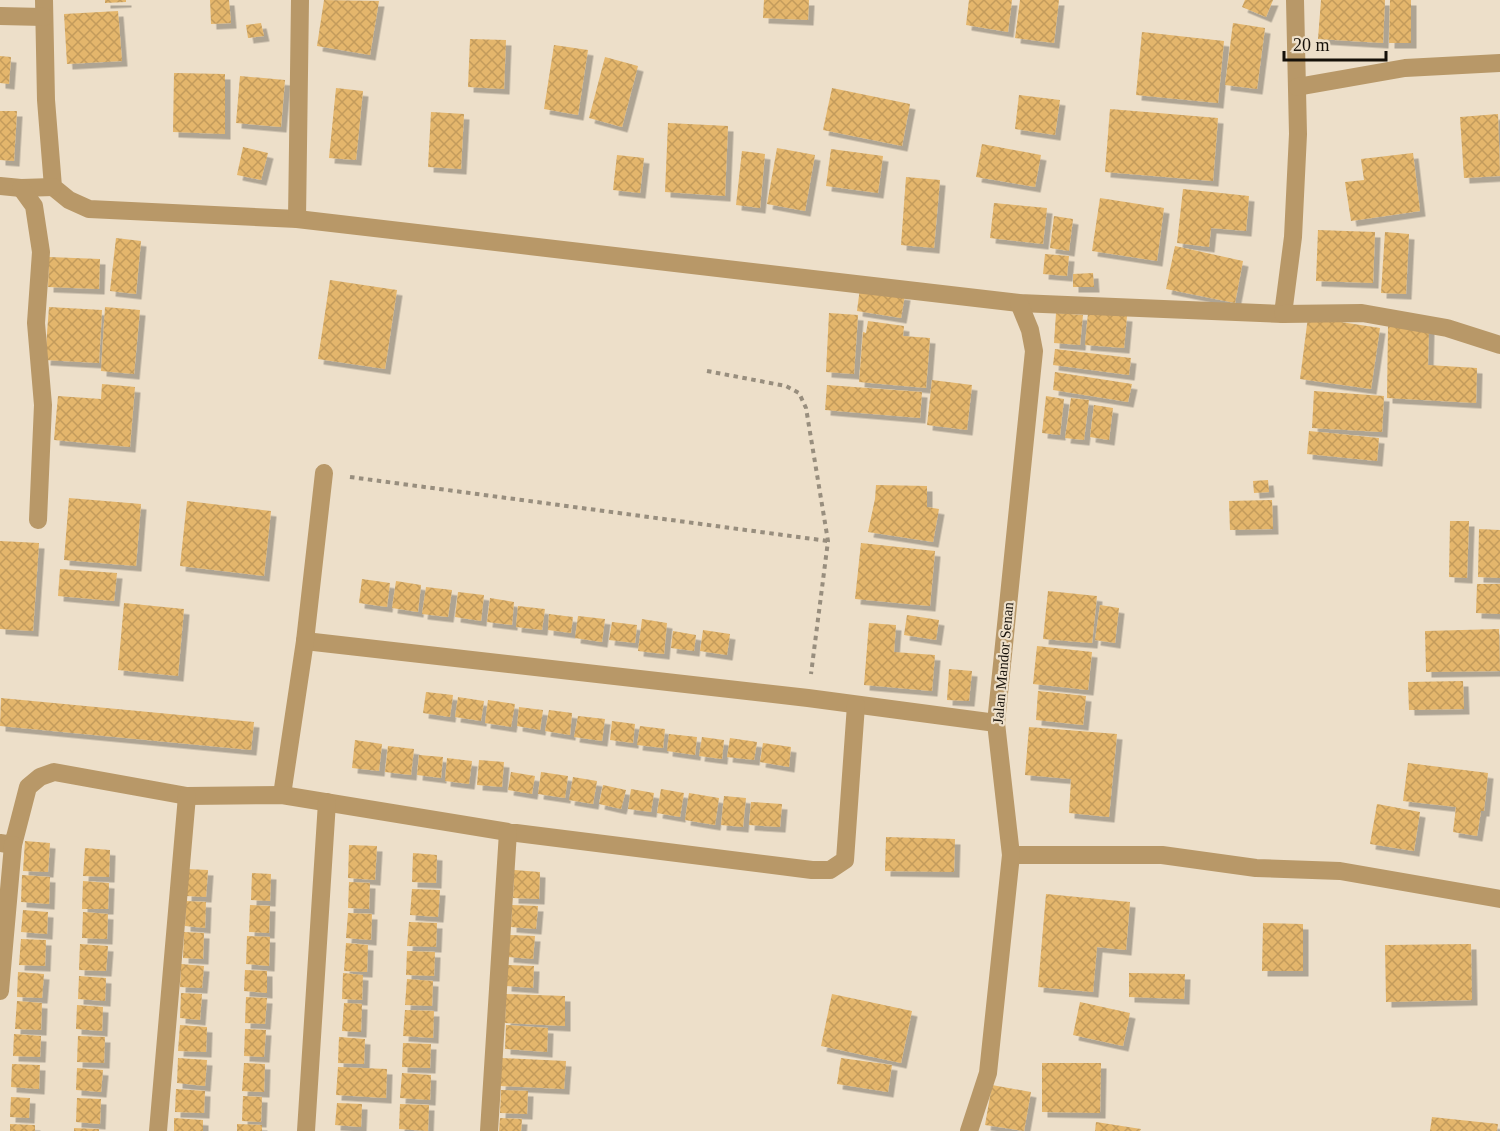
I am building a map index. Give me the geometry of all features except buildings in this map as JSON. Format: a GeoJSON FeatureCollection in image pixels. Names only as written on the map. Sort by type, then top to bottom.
{"type":"FeatureCollection","features":[{"type":"Feature","properties":{"kind":"street"},"geometry":{"type":"LineString","coordinates":[[297,219],[300,0]]}},
{"type":"Feature","properties":{"kind":"street"},"geometry":{"type":"LineString","coordinates":[[1283,314],[1293,237],[1298,134],[1294,0]]}},
{"type":"Feature","properties":{"kind":"street"},"geometry":{"type":"LineString","coordinates":[[0,16],[44,9],[46,100],[53,187]]}},
{"type":"Feature","properties":{"kind":"street"},"geometry":{"type":"LineString","coordinates":[[1297,87],[1405,68],[1500,63]]}},
{"type":"Feature","properties":{"kind":"street"},"geometry":{"type":"LineString","coordinates":[[0,186],[53,187],[69,200],[89,209],[297,219],[1019,303],[1283,314],[1362,313],[1448,328],[1500,345]]}},
{"type":"Feature","properties":{"kind":"street"},"geometry":{"type":"LineString","coordinates":[[21,188],[34,206],[41,252],[36,323],[43,405],[38,520]]}},
{"type":"Feature","properties":{"kind":"street","name":"Jalan Mandor Senan"},"geometry":{"type":"LineString","coordinates":[[969,1131],[988,1073],[1011,855],[996,723],[1034,351],[1030,330],[1019,303]]}},
{"type":"Feature","properties":{"kind":"street"},"geometry":{"type":"LineString","coordinates":[[282,795],[305,640],[324,473]]}},
{"type":"Feature","properties":{"kind":"street"},"geometry":{"type":"LineString","coordinates":[[305,640],[808,698],[996,723]]}},
{"type":"Feature","properties":{"kind":"street"},"geometry":{"type":"LineString","coordinates":[[0,991],[7,844],[28,787],[40,777],[54,772],[187,796],[282,795],[508,831],[812,870],[830,870],[845,860],[856,705]]}},
{"type":"Feature","properties":{"kind":"street"},"geometry":{"type":"LineString","coordinates":[[158,1131],[187,796]]}},
{"type":"Feature","properties":{"kind":"street"},"geometry":{"type":"LineString","coordinates":[[306,1131],[327,802]]}},
{"type":"Feature","properties":{"kind":"street"},"geometry":{"type":"LineString","coordinates":[[489,1131],[508,831]]}},
{"type":"Feature","properties":{"kind":"street"},"geometry":{"type":"LineString","coordinates":[[1011,855],[1162,855],[1256,868],[1340,871],[1500,899]]}},
{"type":"Feature","properties":{"kind":"path"},"geometry":{"type":"LineString","coordinates":[[707,370],[786,387],[800,393],[806,408],[828,541],[808,698]]}},
{"type":"Feature","properties":{"kind":"path"},"geometry":{"type":"LineString","coordinates":[[324,473],[828,541]]}}]}
